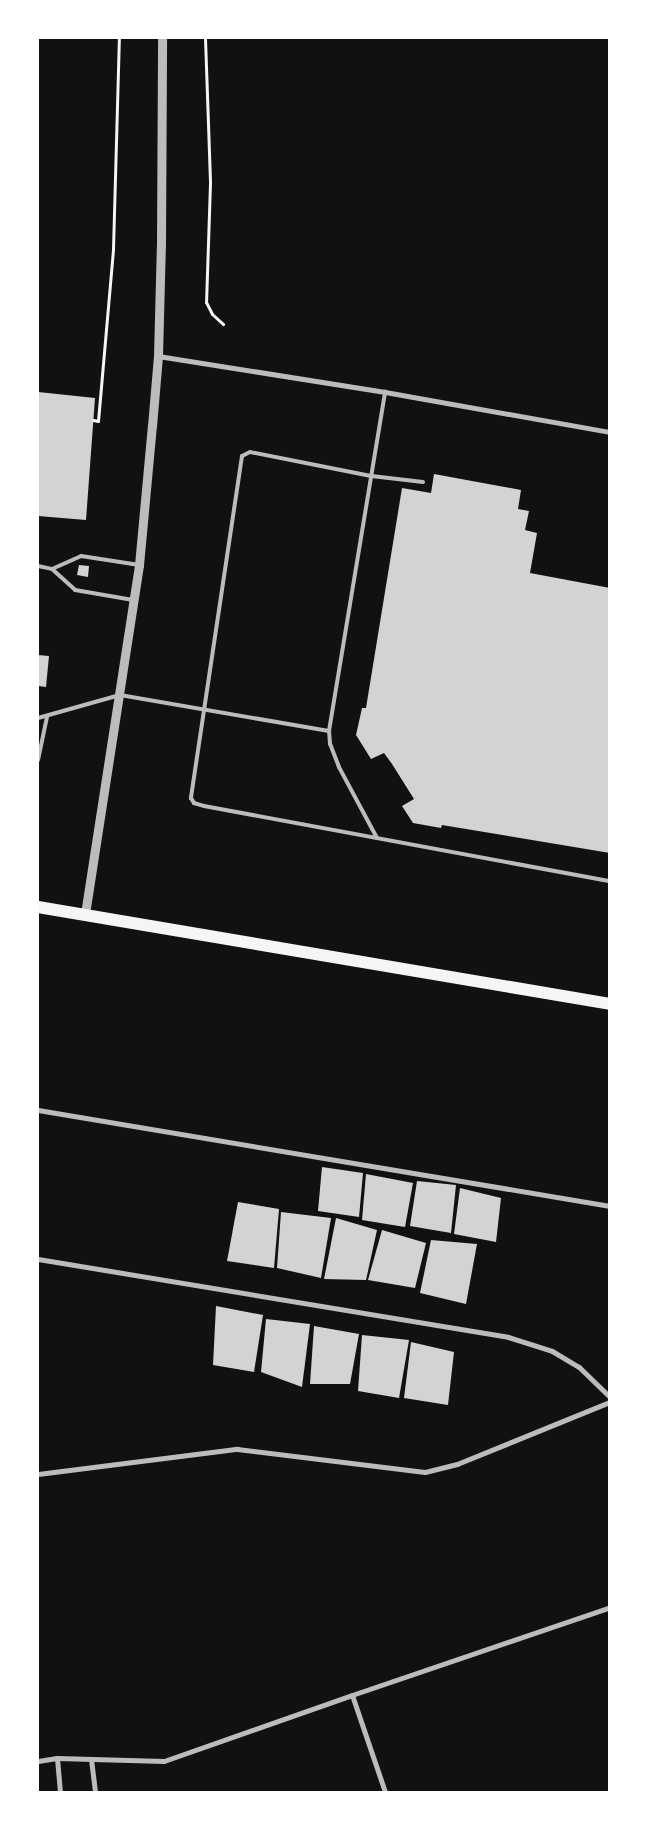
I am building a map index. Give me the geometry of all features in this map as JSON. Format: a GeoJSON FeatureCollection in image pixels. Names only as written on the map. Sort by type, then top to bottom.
{"type":"FeatureCollection","features":[{"type":"Feature","properties":{"kind":"main road"},"geometry":{"type":"LineString","coordinates":[[38,907],[610,1004]]}},
{"type":"Feature","properties":{"kind":"street"},"geometry":{"type":"LineString","coordinates":[[85,914],[134,600],[158,356],[162,38]]}},
{"type":"Feature","properties":{"kind":"street"},"geometry":{"type":"LineString","coordinates":[[158,356],[384,392],[610,432]]}},
{"type":"Feature","properties":{"kind":"street"},"geometry":{"type":"LineString","coordinates":[[38,1110],[610,1206]]}},
{"type":"Feature","properties":{"kind":"street"},"geometry":{"type":"LineString","coordinates":[[38,1259],[508,1337],[552,1350],[579,1367],[610,1397]]}},
{"type":"Feature","properties":{"kind":"street"},"geometry":{"type":"LineString","coordinates":[[38,1474],[237,1449],[425,1472],[457,1464],[610,1402]]}},
{"type":"Feature","properties":{"kind":"street"},"geometry":{"type":"LineString","coordinates":[[38,1761],[57,1758],[164,1761],[610,1607]]}},
{"type":"Feature","properties":{"kind":"street"},"geometry":{"type":"LineString","coordinates":[[352,1695],[385,1792]]}},
{"type":"Feature","properties":{"kind":"street"},"geometry":{"type":"LineString","coordinates":[[57,1758],[60,1792]]}},
{"type":"Feature","properties":{"kind":"street"},"geometry":{"type":"LineString","coordinates":[[91,1759],[95,1792]]}},
{"type":"Feature","properties":{"kind":"lane"},"geometry":{"type":"LineString","coordinates":[[377,838],[339,767],[330,744],[329,731],[384,392]]}},
{"type":"Feature","properties":{"kind":"lane"},"geometry":{"type":"LineString","coordinates":[[423,482],[371,476],[250,452],[242,456],[191,798],[194,803],[610,881]]}},
{"type":"Feature","properties":{"kind":"lane"},"geometry":{"type":"LineString","coordinates":[[38,566],[52,568],[81,556],[138,565]]}},
{"type":"Feature","properties":{"kind":"lane"},"geometry":{"type":"LineString","coordinates":[[52,568],[75,590],[134,600]]}},
{"type":"Feature","properties":{"kind":"lane"},"geometry":{"type":"LineString","coordinates":[[38,718],[120,695],[329,731]]}},
{"type":"Feature","properties":{"kind":"lane"},"geometry":{"type":"LineString","coordinates":[[38,760],[47,717]]}},
{"type":"Feature","properties":{"kind":"path"},"geometry":{"type":"LineString","coordinates":[[93,420],[98,421],[113,249],[118,38]]}},
{"type":"Feature","properties":{"kind":"path"},"geometry":{"type":"LineString","coordinates":[[204,38],[210,183],[206,302],[212,314],[223,324]]}},
{"type":"Feature","properties":{"kind":"building"},"geometry":{"type":"Polygon","coordinates":[[[38,392],[95,398],[86,520],[38,516],[38,392]]]}},
{"type":"Feature","properties":{"kind":"building"},"geometry":{"type":"Polygon","coordinates":[[[434,474],[521,490],[518,509],[529,511],[525,530],[537,533],[530,573],[610,588],[610,853],[442,825],[441,828],[413,823],[402,806],[414,799],[392,764],[384,753],[371,759],[356,735],[362,708],[366,708],[402,488],[431,493],[434,474]]]}},
{"type":"Feature","properties":{"kind":"building"},"geometry":{"type":"Polygon","coordinates":[[[79,565],[89,566],[88,577],[77,575],[79,565]]]}},
{"type":"Feature","properties":{"kind":"building"},"geometry":{"type":"Polygon","coordinates":[[[38,655],[49,656],[46,687],[38,686],[38,655]]]}},
{"type":"Feature","properties":{"kind":"building"},"geometry":{"type":"Polygon","coordinates":[[[322,1167],[363,1173],[359,1217],[318,1211],[322,1167]]]}},
{"type":"Feature","properties":{"kind":"building"},"geometry":{"type":"Polygon","coordinates":[[[366,1174],[413,1183],[405,1227],[362,1220],[366,1174]]]}},
{"type":"Feature","properties":{"kind":"building"},"geometry":{"type":"Polygon","coordinates":[[[417,1181],[456,1185],[451,1233],[410,1226],[417,1181]]]}},
{"type":"Feature","properties":{"kind":"building"},"geometry":{"type":"Polygon","coordinates":[[[460,1188],[501,1198],[496,1242],[454,1234],[460,1188]]]}},
{"type":"Feature","properties":{"kind":"building"},"geometry":{"type":"Polygon","coordinates":[[[238,1202],[279,1209],[274,1268],[227,1261],[238,1202]]]}},
{"type":"Feature","properties":{"kind":"building"},"geometry":{"type":"Polygon","coordinates":[[[281,1212],[331,1218],[321,1278],[277,1268],[281,1212]]]}},
{"type":"Feature","properties":{"kind":"building"},"geometry":{"type":"Polygon","coordinates":[[[336,1218],[377,1230],[366,1280],[324,1279],[336,1218]]]}},
{"type":"Feature","properties":{"kind":"building"},"geometry":{"type":"Polygon","coordinates":[[[382,1230],[426,1243],[415,1288],[368,1280],[382,1230]]]}},
{"type":"Feature","properties":{"kind":"building"},"geometry":{"type":"Polygon","coordinates":[[[431,1240],[477,1244],[466,1304],[420,1293],[431,1240]]]}},
{"type":"Feature","properties":{"kind":"building"},"geometry":{"type":"Polygon","coordinates":[[[216,1306],[263,1315],[254,1372],[213,1365],[216,1306]]]}},
{"type":"Feature","properties":{"kind":"building"},"geometry":{"type":"Polygon","coordinates":[[[266,1319],[310,1324],[302,1387],[261,1372],[266,1319]]]}},
{"type":"Feature","properties":{"kind":"building"},"geometry":{"type":"Polygon","coordinates":[[[314,1326],[359,1334],[350,1384],[310,1384],[314,1326]]]}},
{"type":"Feature","properties":{"kind":"building"},"geometry":{"type":"Polygon","coordinates":[[[362,1335],[409,1340],[399,1398],[358,1391],[362,1335]]]}},
{"type":"Feature","properties":{"kind":"building"},"geometry":{"type":"Polygon","coordinates":[[[411,1342],[454,1352],[448,1405],[404,1398],[411,1342]]]}}]}
